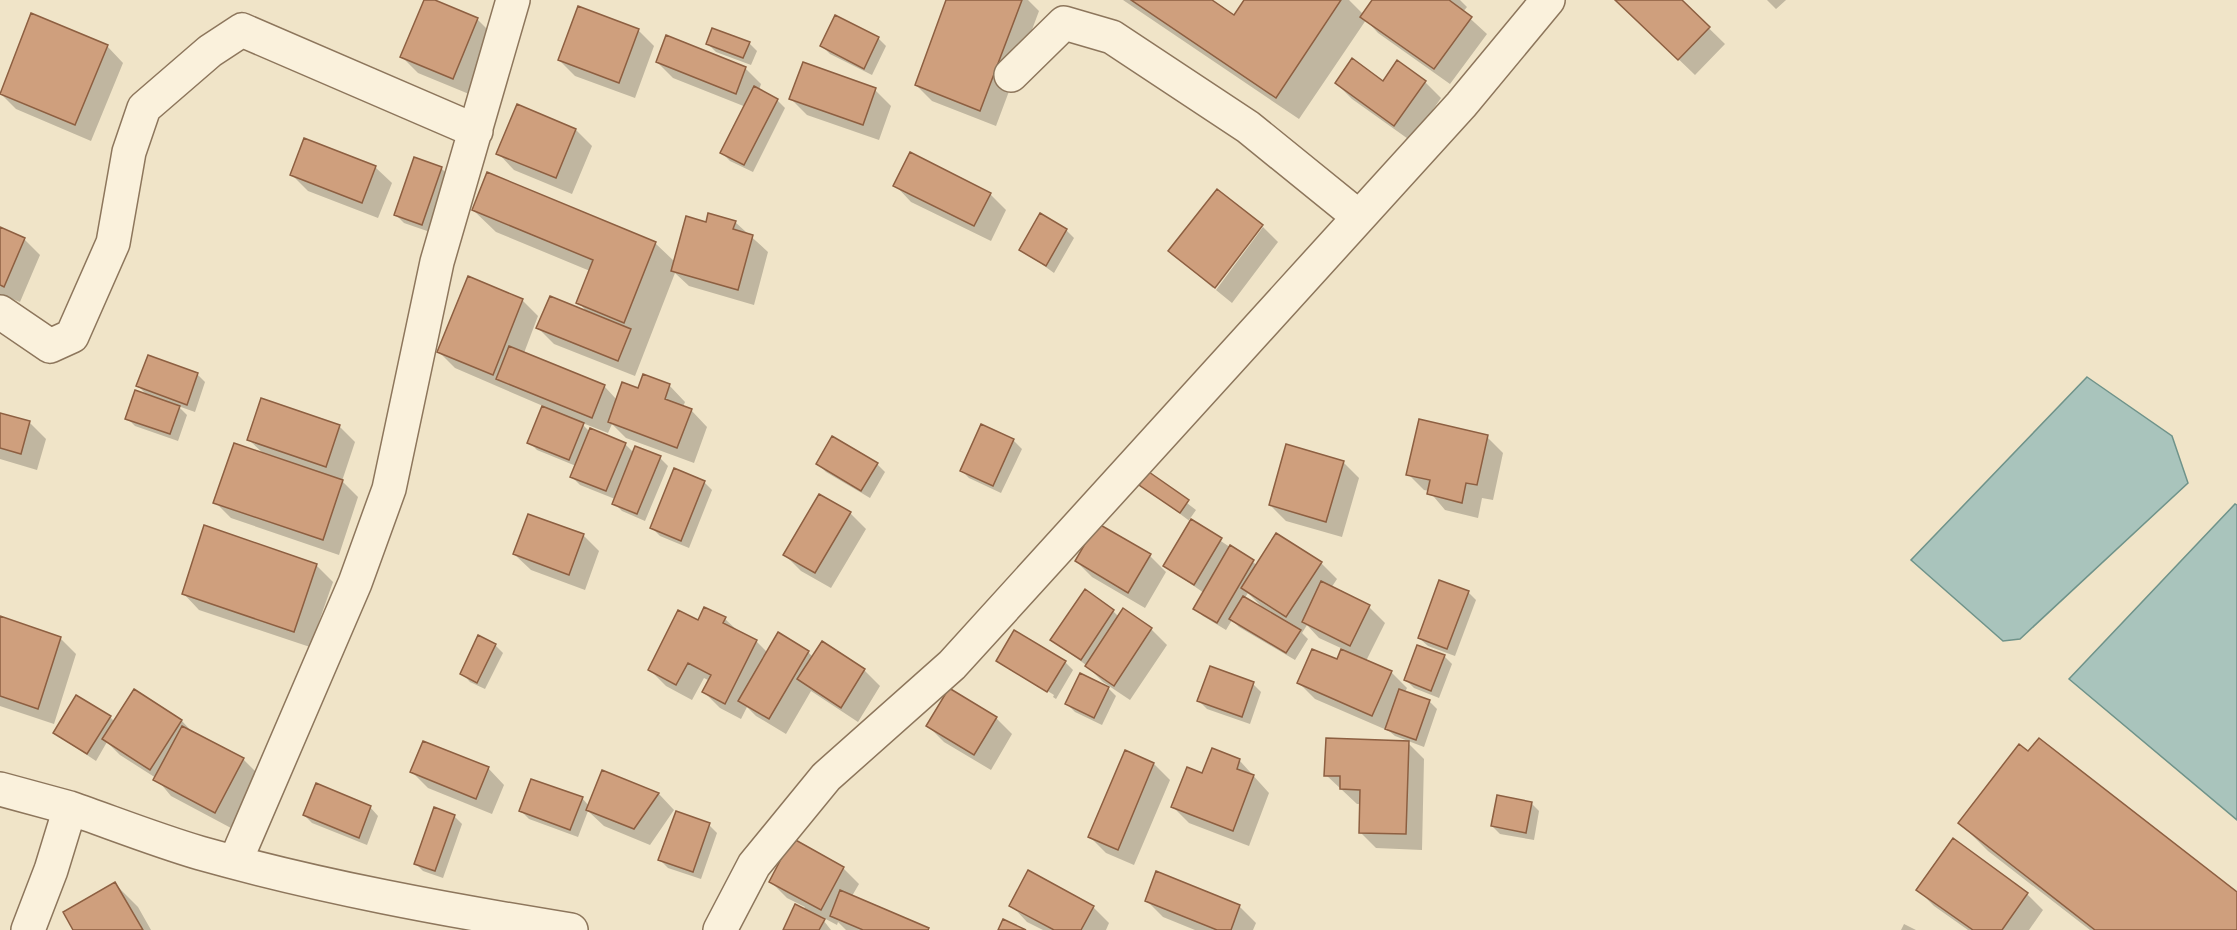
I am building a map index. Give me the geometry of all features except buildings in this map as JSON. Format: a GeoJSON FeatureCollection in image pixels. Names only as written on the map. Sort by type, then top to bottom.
{"type":"FeatureCollection","features":[{"type":"Feature","properties":{"kind":"street"},"geometry":{"type":"LineString","coordinates":[[235,862],[355,583],[388,489],[437,262],[513,0]]}},
{"type":"Feature","properties":{"kind":"street"},"geometry":{"type":"LineString","coordinates":[[720,930],[754,865],[826,777],[952,665],[1461,105],[1548,0]]}},
{"type":"Feature","properties":{"kind":"street"},"geometry":{"type":"LineString","coordinates":[[1011,75],[1064,22],[1112,37],[1248,127],[1359,217]]}},
{"type":"Feature","properties":{"kind":"street"},"geometry":{"type":"LineString","coordinates":[[0,312],[50,346],[72,336],[113,243],[129,152],[144,108],[210,51],[242,30],[476,131]]}},
{"type":"Feature","properties":{"kind":"street"},"geometry":{"type":"LineString","coordinates":[[0,789],[70,808],[198,852],[235,862],[360,892],[571,930]]}},
{"type":"Feature","properties":{"kind":"street"},"geometry":{"type":"LineString","coordinates":[[35,927],[70,808]]}},
{"type":"Feature","properties":{"kind":"water"},"geometry":{"type":"Polygon","coordinates":[[[2087,377],[2172,436],[2188,483],[2020,639],[2003,641],[1911,560],[2087,377]]]}},
{"type":"Feature","properties":{"kind":"water"},"geometry":{"type":"Polygon","coordinates":[[[2235,504],[2237,505],[2237,820],[2069,679],[2235,504]]]}}]}
